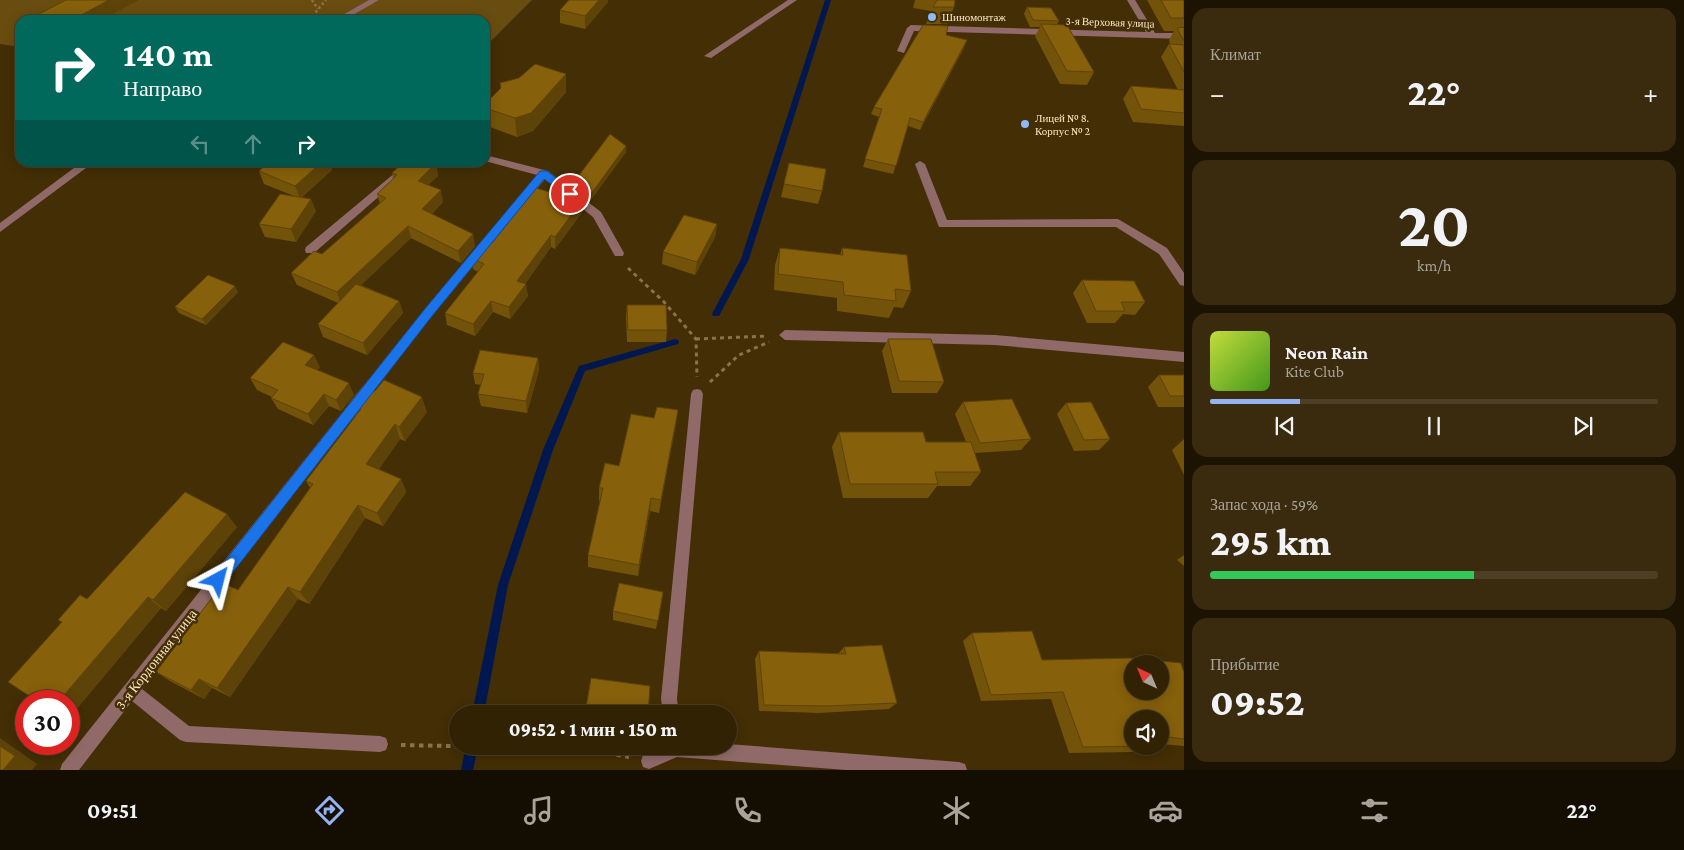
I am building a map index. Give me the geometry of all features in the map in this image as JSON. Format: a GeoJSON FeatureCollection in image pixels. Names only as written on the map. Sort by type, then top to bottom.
{"type":"FeatureCollection","features":[{"type":"Feature","properties":{"kind":"street"},"geometry":{"type":"LineString","coordinates":[[347,15],[375,0]]}},
{"type":"Feature","properties":{"kind":"street"},"geometry":{"type":"LineString","coordinates":[[708,56],[793,0]]}},
{"type":"Feature","properties":{"kind":"street"},"geometry":{"type":"LineString","coordinates":[[1130,0],[1152,35]]}},
{"type":"Feature","properties":{"kind":"street","name":"3-я Верховая улица"},"geometry":{"type":"LineString","coordinates":[[901,51],[911,28],[1184,36]]}},
{"type":"Feature","properties":{"kind":"street"},"geometry":{"type":"LineString","coordinates":[[490,159],[544,173],[597,215],[619,252]]}},
{"type":"Feature","properties":{"kind":"street"},"geometry":{"type":"LineString","coordinates":[[920,164],[944,224],[1118,223],[1163,251],[1184,282]]}},
{"type":"Feature","properties":{"kind":"street"},"geometry":{"type":"LineString","coordinates":[[0,228],[82,167]]}},
{"type":"Feature","properties":{"kind":"street"},"geometry":{"type":"LineString","coordinates":[[310,250],[408,167]]}},
{"type":"Feature","properties":{"kind":"street","name":"3-я Кордонная улица"},"geometry":{"type":"LineString","coordinates":[[68,770],[428,313],[544,173]]}},
{"type":"Feature","properties":{"kind":"street"},"geometry":{"type":"LineString","coordinates":[[785,335],[995,340],[1184,357]]}},
{"type":"Feature","properties":{"kind":"street"},"geometry":{"type":"LineString","coordinates":[[669,705],[668,699],[697,394]]}},
{"type":"Feature","properties":{"kind":"street"},"geometry":{"type":"LineString","coordinates":[[131,690],[186,734],[380,744]]}},
{"type":"Feature","properties":{"kind":"street"},"geometry":{"type":"LineString","coordinates":[[737,752],[959,770]]}},
{"type":"Feature","properties":{"kind":"street"},"geometry":{"type":"LineString","coordinates":[[649,761],[661,755]]}},
{"type":"Feature","properties":{"kind":"path"},"geometry":{"type":"LineString","coordinates":[[312,0],[318,9]]}},
{"type":"Feature","properties":{"kind":"path"},"geometry":{"type":"LineString","coordinates":[[313,15],[326,0]]}},
{"type":"Feature","properties":{"kind":"path"},"geometry":{"type":"LineString","coordinates":[[628,269],[664,302],[696,339],[697,394]]}},
{"type":"Feature","properties":{"kind":"path"},"geometry":{"type":"LineString","coordinates":[[696,339],[785,335]]}},
{"type":"Feature","properties":{"kind":"path"},"geometry":{"type":"LineString","coordinates":[[697,394],[739,355],[785,335]]}},
{"type":"Feature","properties":{"kind":"path"},"geometry":{"type":"LineString","coordinates":[[380,744],[586,749],[626,756]]}},
{"type":"Feature","properties":{"kind":"shaded area"},"geometry":{"type":"Polygon","coordinates":[[[0,0],[532,0],[490,42],[490,15],[15,15],[15,46],[0,44],[0,0]]]}},
{"type":"Feature","properties":{"kind":"building"},"geometry":{"type":"Polygon","coordinates":[[[66,0],[109,0],[81,15],[37,15],[66,0]]]}},
{"type":"Feature","properties":{"kind":"building"},"geometry":{"type":"Polygon","coordinates":[[[569,0],[599,0],[585,16],[560,10],[569,0]]]}},
{"type":"Feature","properties":{"kind":"building"},"geometry":{"type":"Polygon","coordinates":[[[937,0],[955,0],[954,7],[933,7],[937,0]]]}},
{"type":"Feature","properties":{"kind":"building"},"geometry":{"type":"Polygon","coordinates":[[[1161,0],[1184,0],[1184,18],[1171,18],[1161,0]]]}},
{"type":"Feature","properties":{"kind":"building"},"geometry":{"type":"Polygon","coordinates":[[[1027,7],[1051,8],[1059,21],[1033,20],[1027,7]]]}},
{"type":"Feature","properties":{"kind":"building"},"geometry":{"type":"Polygon","coordinates":[[[1041,24],[1067,25],[1094,72],[1067,71],[1041,24]]]}},
{"type":"Feature","properties":{"kind":"building"},"geometry":{"type":"Polygon","coordinates":[[[923,25],[948,26],[946,35],[967,40],[923,122],[910,118],[896,166],[865,159],[882,109],[874,107],[923,25]]]}},
{"type":"Feature","properties":{"kind":"building"},"geometry":{"type":"Polygon","coordinates":[[[1184,27],[1184,41],[1177,28],[1184,27]]]}},
{"type":"Feature","properties":{"kind":"building"},"geometry":{"type":"Polygon","coordinates":[[[1169,44],[1184,45],[1184,72],[1169,44]]]}},
{"type":"Feature","properties":{"kind":"building"},"geometry":{"type":"Polygon","coordinates":[[[535,64],[566,74],[531,113],[515,118],[490,110],[490,99],[501,88],[500,83],[519,78],[535,64]]]}},
{"type":"Feature","properties":{"kind":"building"},"geometry":{"type":"Polygon","coordinates":[[[1131,86],[1184,90],[1184,113],[1141,109],[1131,86]]]}},
{"type":"Feature","properties":{"kind":"building"},"geometry":{"type":"Polygon","coordinates":[[[610,134],[626,146],[590,195],[574,182],[610,134]]]}},
{"type":"Feature","properties":{"kind":"building"},"geometry":{"type":"Polygon","coordinates":[[[789,163],[826,169],[822,191],[784,184],[789,163]]]}},
{"type":"Feature","properties":{"kind":"building"},"geometry":{"type":"Polygon","coordinates":[[[263,167],[316,167],[295,186],[259,171],[263,167]]]}},
{"type":"Feature","properties":{"kind":"building"},"geometry":{"type":"Polygon","coordinates":[[[399,167],[432,167],[418,181],[441,190],[422,209],[473,234],[458,251],[408,226],[337,292],[291,273],[314,251],[322,254],[386,198],[377,194],[397,175],[392,173],[399,167]]]}},
{"type":"Feature","properties":{"kind":"building"},"geometry":{"type":"Polygon","coordinates":[[[566,186],[583,199],[555,237],[551,235],[517,281],[526,284],[509,307],[491,301],[473,324],[445,313],[484,264],[471,257],[486,240],[492,243],[536,188],[559,195],[566,186]]]}},
{"type":"Feature","properties":{"kind":"building"},"geometry":{"type":"Polygon","coordinates":[[[280,194],[311,199],[291,229],[259,224],[280,194]]]}},
{"type":"Feature","properties":{"kind":"building"},"geometry":{"type":"Polygon","coordinates":[[[684,215],[717,224],[697,262],[663,252],[684,215]]]}},
{"type":"Feature","properties":{"kind":"building"},"geometry":{"type":"Polygon","coordinates":[[[780,248],[843,255],[842,248],[907,255],[911,291],[895,289],[896,301],[844,295],[843,282],[778,274],[780,248]]]}},
{"type":"Feature","properties":{"kind":"building"},"geometry":{"type":"Polygon","coordinates":[[[208,275],[235,286],[202,319],[175,307],[208,275]]]}},
{"type":"Feature","properties":{"kind":"building"},"geometry":{"type":"Polygon","coordinates":[[[1082,280],[1134,281],[1145,302],[1121,302],[1125,311],[1096,311],[1082,280]]]}},
{"type":"Feature","properties":{"kind":"building"},"geometry":{"type":"Polygon","coordinates":[[[356,284],[399,301],[363,343],[318,324],[356,284]]]}},
{"type":"Feature","properties":{"kind":"building"},"geometry":{"type":"Polygon","coordinates":[[[627,305],[666,305],[667,330],[628,330],[627,305]]]}},
{"type":"Feature","properties":{"kind":"building"},"geometry":{"type":"Polygon","coordinates":[[[888,339],[931,339],[944,382],[899,381],[888,339]]]}},
{"type":"Feature","properties":{"kind":"building"},"geometry":{"type":"Polygon","coordinates":[[[283,342],[314,355],[305,365],[349,383],[336,400],[324,394],[308,414],[271,398],[278,390],[250,378],[283,342]]]}},
{"type":"Feature","properties":{"kind":"building"},"geometry":{"type":"Polygon","coordinates":[[[480,350],[538,358],[526,401],[478,394],[484,374],[473,373],[480,350]]]}},
{"type":"Feature","properties":{"kind":"building"},"geometry":{"type":"Polygon","coordinates":[[[1159,375],[1184,375],[1184,396],[1170,396],[1159,375]]]}},
{"type":"Feature","properties":{"kind":"building"},"geometry":{"type":"Polygon","coordinates":[[[384,380],[422,397],[399,427],[395,424],[366,464],[401,479],[377,513],[358,505],[300,592],[288,587],[217,688],[199,679],[191,690],[156,672],[223,583],[238,590],[313,484],[306,481],[361,409],[349,403],[363,386],[375,391],[384,380]]]}},
{"type":"Feature","properties":{"kind":"building"},"geometry":{"type":"Polygon","coordinates":[[[1012,399],[1031,439],[980,443],[963,402],[1012,399]]]}},
{"type":"Feature","properties":{"kind":"building"},"geometry":{"type":"Polygon","coordinates":[[[1091,402],[1110,439],[1084,440],[1066,403],[1091,402]]]}},
{"type":"Feature","properties":{"kind":"building"},"geometry":{"type":"Polygon","coordinates":[[[657,407],[678,410],[661,500],[651,498],[639,565],[588,555],[603,488],[599,488],[605,463],[619,466],[631,414],[654,418],[657,407]]]}},
{"type":"Feature","properties":{"kind":"building"},"geometry":{"type":"Polygon","coordinates":[[[839,432],[923,432],[926,442],[971,442],[981,472],[935,472],[938,484],[850,484],[839,432]]]}},
{"type":"Feature","properties":{"kind":"building"},"geometry":{"type":"Polygon","coordinates":[[[185,492],[227,514],[153,600],[148,597],[68,690],[20,690],[8,682],[62,622],[58,620],[80,595],[87,599],[185,492]]]}},
{"type":"Feature","properties":{"kind":"building"},"geometry":{"type":"Polygon","coordinates":[[[619,583],[663,592],[658,621],[613,611],[619,583]]]}},
{"type":"Feature","properties":{"kind":"building"},"geometry":{"type":"Polygon","coordinates":[[[1032,631],[1042,660],[1124,658],[1124,700],[1169,700],[1169,662],[1181,663],[1184,673],[1184,739],[1169,737],[1169,710],[1124,710],[1124,746],[1083,747],[1063,692],[991,695],[972,633],[1032,631]]]}},
{"type":"Feature","properties":{"kind":"building"},"geometry":{"type":"Polygon","coordinates":[[[882,645],[897,703],[826,706],[764,705],[759,651],[846,654],[844,647],[882,645]]]}},
{"type":"Feature","properties":{"kind":"building"},"geometry":{"type":"Polygon","coordinates":[[[591,678],[650,686],[649,705],[586,705],[591,678]]]}},
{"type":"Feature","properties":{"kind":"building"},"geometry":{"type":"Polygon","coordinates":[[[0,746],[15,756],[3,770],[0,770],[0,746]]]}},
{"type":"Feature","properties":{"kind":"waterway"},"geometry":{"type":"LineString","coordinates":[[716,314],[745,259],[828,0]]}},
{"type":"Feature","properties":{"kind":"waterway"},"geometry":{"type":"LineString","coordinates":[[480,705],[503,585],[548,450],[582,368],[675,342]]}},
{"type":"Feature","properties":{"kind":"waterway"},"geometry":{"type":"LineString","coordinates":[[467,770],[470,755]]}},
{"type":"Feature","properties":{"kind":"place","name":"Шиномонтаж"},"geometry":{"type":"Point","coordinates":[932,17]}},
{"type":"Feature","properties":{"kind":"place","name":"Лицей № 8. Корпус № 2"},"geometry":{"type":"Point","coordinates":[1025,124]}},
{"type":"Feature","properties":{"kind":"route"},"geometry":{"type":"LineString","coordinates":[[218,580],[428,313],[544,173],[570,194]]}}]}
